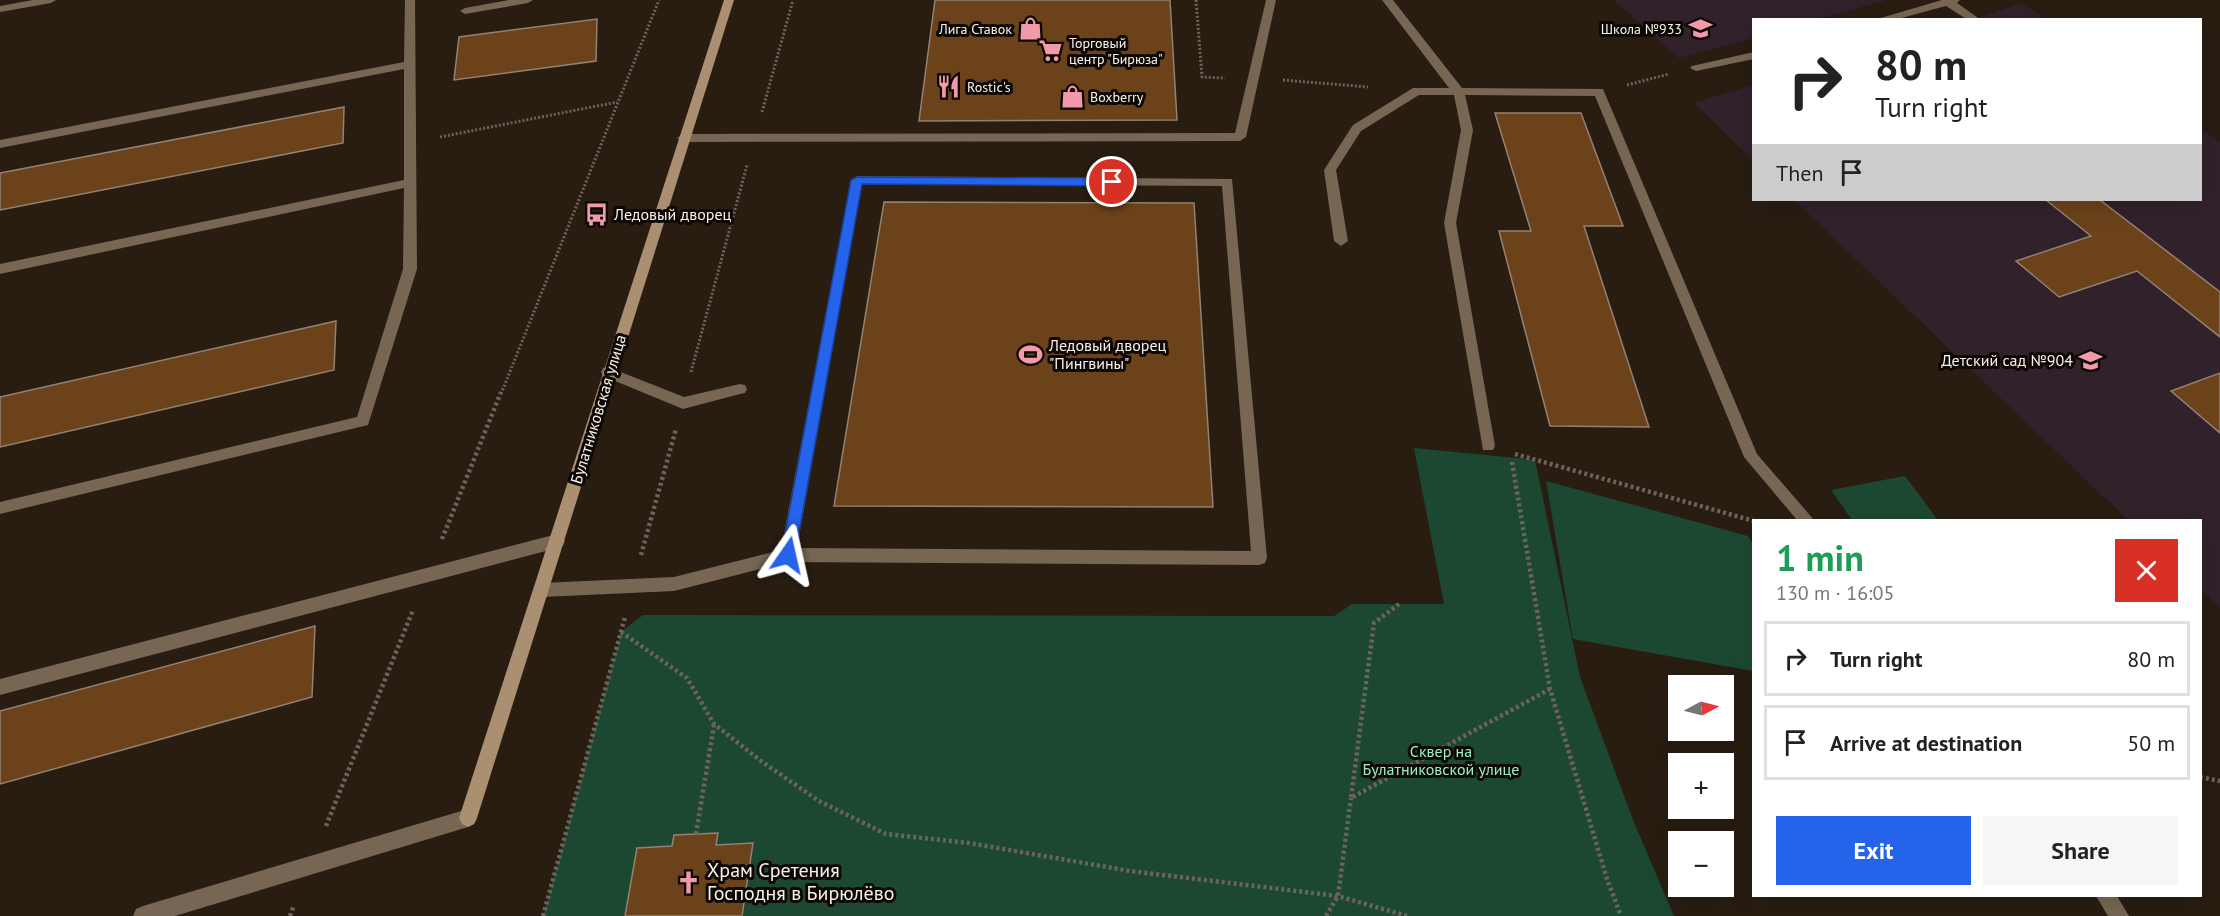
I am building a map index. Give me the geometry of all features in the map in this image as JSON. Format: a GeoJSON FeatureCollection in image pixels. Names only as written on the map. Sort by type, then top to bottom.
{"type":"FeatureCollection","features":[{"type":"Feature","properties":{"kind":"street","name":"Булатниковская улица"},"geometry":{"type":"LineString","coordinates":[[468,818],[542,590],[608,372],[729,0]]}},
{"type":"Feature","properties":{"kind":"lane"},"geometry":{"type":"LineString","coordinates":[[0,9],[51,0]]}},
{"type":"Feature","properties":{"kind":"lane"},"geometry":{"type":"LineString","coordinates":[[0,508],[363,420],[410,269],[410,0]]}},
{"type":"Feature","properties":{"kind":"lane"},"geometry":{"type":"LineString","coordinates":[[465,11],[528,0]]}},
{"type":"Feature","properties":{"kind":"lane"},"geometry":{"type":"LineString","coordinates":[[683,138],[1240,138],[1270,0]]}},
{"type":"Feature","properties":{"kind":"lane"},"geometry":{"type":"LineString","coordinates":[[1387,0],[1459,92],[1467,130],[1450,223],[1488,446]]}},
{"type":"Feature","properties":{"kind":"lane"},"geometry":{"type":"LineString","coordinates":[[1887,18],[1951,1],[1973,18]]}},
{"type":"Feature","properties":{"kind":"lane"},"geometry":{"type":"LineString","coordinates":[[1696,68],[1752,55]]}},
{"type":"Feature","properties":{"kind":"lane"},"geometry":{"type":"LineString","coordinates":[[0,144],[410,64]]}},
{"type":"Feature","properties":{"kind":"lane"},"geometry":{"type":"LineString","coordinates":[[1341,241],[1330,170],[1357,128],[1417,91],[1599,92],[1751,457],[1805,519]]}},
{"type":"Feature","properties":{"kind":"lane"},"geometry":{"type":"LineString","coordinates":[[542,590],[674,585],[788,555],[1259,558],[1228,182],[857,180],[788,555]]}},
{"type":"Feature","properties":{"kind":"lane"},"geometry":{"type":"LineString","coordinates":[[0,268],[409,183]]}},
{"type":"Feature","properties":{"kind":"lane"},"geometry":{"type":"LineString","coordinates":[[608,372],[683,403],[740,389]]}},
{"type":"Feature","properties":{"kind":"lane"},"geometry":{"type":"LineString","coordinates":[[0,687],[557,541]]}},
{"type":"Feature","properties":{"kind":"lane"},"geometry":{"type":"LineString","coordinates":[[143,916],[468,818]]}},
{"type":"Feature","properties":{"kind":"lane"},"geometry":{"type":"LineString","coordinates":[[2107,897],[2119,916]]}},
{"type":"Feature","properties":{"kind":"path"},"geometry":{"type":"LineString","coordinates":[[290,916],[659,0]]}},
{"type":"Feature","properties":{"kind":"path"},"geometry":{"type":"LineString","coordinates":[[543,916],[793,0]]}},
{"type":"Feature","properties":{"kind":"path"},"geometry":{"type":"LineString","coordinates":[[1196,0],[1202,77],[1253,78],[1417,91]]}},
{"type":"Feature","properties":{"kind":"path"},"geometry":{"type":"LineString","coordinates":[[1599,92],[1696,68]]}},
{"type":"Feature","properties":{"kind":"path"},"geometry":{"type":"LineString","coordinates":[[410,143],[617,102]]}},
{"type":"Feature","properties":{"kind":"path"},"geometry":{"type":"LineString","coordinates":[[1621,916],[1607,879],[1550,689],[1510,453],[1752,520]]}},
{"type":"Feature","properties":{"kind":"path"},"geometry":{"type":"LineString","coordinates":[[1326,916],[1338,896],[1374,623],[1399,604]]}},
{"type":"Feature","properties":{"kind":"path"},"geometry":{"type":"LineString","coordinates":[[621,632],[687,678],[714,724],[761,761],[819,801],[886,834],[969,843],[1130,871],[1338,896],[1407,916]]}},
{"type":"Feature","properties":{"kind":"path"},"geometry":{"type":"LineString","coordinates":[[1351,798],[1550,689]]}},
{"type":"Feature","properties":{"kind":"path"},"geometry":{"type":"LineString","coordinates":[[696,834],[714,724]]}},
{"type":"Feature","properties":{"kind":"path"},"geometry":{"type":"LineString","coordinates":[[2202,777],[2220,781]]}},
{"type":"Feature","properties":{"kind":"shaded area","name":"Школа №933"},"geometry":{"type":"Polygon","coordinates":[[[1614,0],[1887,0],[1822,18],[1752,18],[1752,38],[1679,58],[1614,0]]]}},
{"type":"Feature","properties":{"kind":"shaded area"},"geometry":{"type":"Polygon","coordinates":[[[2022,3],[2044,18],[1977,18],[2022,3]]]}},
{"type":"Feature","properties":{"kind":"shaded area"},"geometry":{"type":"Polygon","coordinates":[[[1752,86],[1752,159],[1694,103],[1752,86]]]}},
{"type":"Feature","properties":{"kind":"shaded area","name":"Детский сад №904"},"geometry":{"type":"Polygon","coordinates":[[[2202,130],[2220,142],[2220,608],[2202,591],[2202,519],[2127,519],[1795,201],[2202,201],[2202,130]]]}},
{"type":"Feature","properties":{"kind":"green space","name":"Сквер на Булатниковской улице"},"geometry":{"type":"Polygon","coordinates":[[[1414,448],[1535,460],[1580,677],[1633,820],[1674,916],[543,916],[621,632],[643,615],[1334,616],[1352,604],[1444,604],[1414,448]]]}},
{"type":"Feature","properties":{"kind":"green space"},"geometry":{"type":"Polygon","coordinates":[[[1905,476],[1937,519],[1851,519],[1831,490],[1905,476]]]}},
{"type":"Feature","properties":{"kind":"green space"},"geometry":{"type":"Polygon","coordinates":[[[1546,481],[1748,536],[1752,543],[1752,671],[1573,639],[1546,481]]]}},
{"type":"Feature","properties":{"kind":"building","name":"Торговый центр \"Бирюза\""},"geometry":{"type":"Polygon","coordinates":[[[935,0],[1170,0],[1177,120],[919,121],[935,0]]]}},
{"type":"Feature","properties":{"kind":"building"},"geometry":{"type":"Polygon","coordinates":[[[597,19],[596,61],[454,80],[459,37],[597,19]]]}},
{"type":"Feature","properties":{"kind":"building"},"geometry":{"type":"Polygon","coordinates":[[[344,107],[343,143],[0,210],[0,173],[344,107]]]}},
{"type":"Feature","properties":{"kind":"building"},"geometry":{"type":"Polygon","coordinates":[[[1495,113],[1581,113],[1623,226],[1584,226],[1649,427],[1550,426],[1499,231],[1531,231],[1495,113]]]}},
{"type":"Feature","properties":{"kind":"building"},"geometry":{"type":"Polygon","coordinates":[[[2047,201],[2101,201],[2220,292],[2220,337],[2137,271],[2059,297],[2016,261],[2091,236],[2047,201]]]}},
{"type":"Feature","properties":{"kind":"building","name":"Ледовый дворец \"Пингвины\""},"geometry":{"type":"Polygon","coordinates":[[[884,202],[1194,203],[1213,507],[834,506],[884,202]]]}},
{"type":"Feature","properties":{"kind":"building"},"geometry":{"type":"Polygon","coordinates":[[[336,321],[334,370],[0,447],[0,397],[336,321]]]}},
{"type":"Feature","properties":{"kind":"building"},"geometry":{"type":"Polygon","coordinates":[[[2220,373],[2220,433],[2171,391],[2220,373]]]}},
{"type":"Feature","properties":{"kind":"building"},"geometry":{"type":"Polygon","coordinates":[[[315,626],[312,697],[0,784],[0,711],[315,626]]]}},
{"type":"Feature","properties":{"kind":"building","name":"Храм Сретения Господня в Бирюлёво"},"geometry":{"type":"Polygon","coordinates":[[[718,833],[716,845],[753,843],[742,916],[625,916],[637,848],[672,846],[674,835],[718,833]]]}},
{"type":"Feature","properties":{"kind":"place","name":"Лига Ставок"},"geometry":{"type":"Point","coordinates":[1030,29]}},
{"type":"Feature","properties":{"kind":"place","name":"Школа №933"},"geometry":{"type":"Point","coordinates":[1700,29]}},
{"type":"Feature","properties":{"kind":"place","name":"Торговый центр \"Бирюза\""},"geometry":{"type":"Point","coordinates":[1051,51]}},
{"type":"Feature","properties":{"kind":"place","name":"Rostic's"},"geometry":{"type":"Point","coordinates":[949,87]}},
{"type":"Feature","properties":{"kind":"place","name":"Boxberry"},"geometry":{"type":"Point","coordinates":[1072,97]}},
{"type":"Feature","properties":{"kind":"place","name":"Ледовый дворец"},"geometry":{"type":"Point","coordinates":[596,214]}},
{"type":"Feature","properties":{"kind":"place","name":"Ледовый дворец \"Пингвины\""},"geometry":{"type":"Point","coordinates":[1031,354]}},
{"type":"Feature","properties":{"kind":"place","name":"Детский сад №904"},"geometry":{"type":"Point","coordinates":[2091,360]}},
{"type":"Feature","properties":{"kind":"place","name":"Храм Сретения Господня в Бирюлёво"},"geometry":{"type":"Point","coordinates":[689,882]}},
{"type":"Feature","properties":{"kind":"route"},"geometry":{"type":"LineString","coordinates":[[788,555],[857,180],[1112,182]]}}]}
